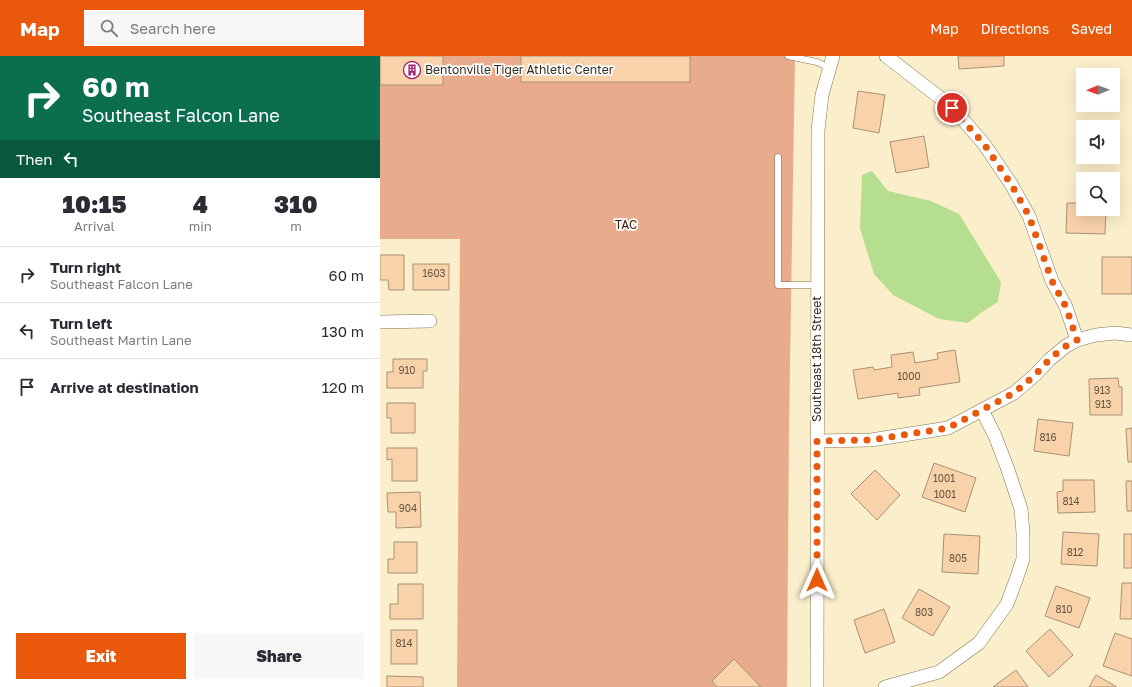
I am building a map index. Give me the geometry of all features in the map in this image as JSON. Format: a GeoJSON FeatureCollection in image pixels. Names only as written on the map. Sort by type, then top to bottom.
{"type":"FeatureCollection","features":[{"type":"Feature","properties":{"kind":"street"},"geometry":{"type":"LineString","coordinates":[[886,56],[952,108],[984,144],[1011,184],[1029,216],[1052,281],[1066,307],[1077,340]]}},
{"type":"Feature","properties":{"kind":"street","name":"Southeast 18th Street"},"geometry":{"type":"LineString","coordinates":[[817,687],[818,130],[822,95],[832,62]]}},
{"type":"Feature","properties":{"kind":"street"},"geometry":{"type":"LineString","coordinates":[[380,322],[430,321]]}},
{"type":"Feature","properties":{"kind":"street"},"geometry":{"type":"LineString","coordinates":[[817,441],[871,440],[948,428],[1014,393],[1060,350],[1077,340],[1102,334],[1115,333],[1132,335]]}},
{"type":"Feature","properties":{"kind":"street"},"geometry":{"type":"LineString","coordinates":[[885,687],[939,672],[979,643],[1006,604],[1016,580],[1022,559],[1023,532],[1021,509],[995,436],[982,410]]}},
{"type":"Feature","properties":{"kind":"lane"},"geometry":{"type":"LineString","coordinates":[[788,56],[817,62],[832,62]]}},
{"type":"Feature","properties":{"kind":"lane"},"geometry":{"type":"LineString","coordinates":[[778,157],[778,286],[818,285]]}},
{"type":"Feature","properties":{"kind":"green space","name":"TAC"},"geometry":{"type":"Polygon","coordinates":[[[380,56],[795,56],[789,426],[787,687],[457,687],[460,239],[380,239],[380,56]]]}},
{"type":"Feature","properties":{"kind":"shaded area"},"geometry":{"type":"Polygon","coordinates":[[[872,171],[888,191],[931,201],[959,214],[1001,282],[998,302],[968,323],[939,319],[893,295],[874,274],[860,228],[862,175],[872,171]]]}},
{"type":"Feature","properties":{"kind":"building","name":"Bentonville Tiger Athletic Center"},"geometry":{"type":"Polygon","coordinates":[[[380,56],[443,56],[443,85],[380,85],[380,56]]]}},
{"type":"Feature","properties":{"kind":"building"},"geometry":{"type":"Polygon","coordinates":[[[521,56],[690,56],[690,82],[521,82],[521,56]]]}},
{"type":"Feature","properties":{"kind":"building"},"geometry":{"type":"Polygon","coordinates":[[[958,56],[1004,56],[1004,66],[959,69],[958,56]]]}},
{"type":"Feature","properties":{"kind":"building"},"geometry":{"type":"Polygon","coordinates":[[[858,91],[885,95],[879,133],[853,128],[858,91]]]}},
{"type":"Feature","properties":{"kind":"building"},"geometry":{"type":"Polygon","coordinates":[[[924,136],[929,167],[896,173],[890,142],[924,136]]]}},
{"type":"Feature","properties":{"kind":"building"},"geometry":{"type":"Polygon","coordinates":[[[1067,203],[1076,203],[1076,216],[1106,216],[1105,234],[1066,233],[1067,203]]]}},
{"type":"Feature","properties":{"kind":"building"},"geometry":{"type":"Polygon","coordinates":[[[380,255],[404,255],[404,290],[389,290],[388,280],[380,280],[380,255]]]}},
{"type":"Feature","properties":{"kind":"building"},"geometry":{"type":"Polygon","coordinates":[[[1102,257],[1132,257],[1132,294],[1102,294],[1102,257]]]}},
{"type":"Feature","properties":{"kind":"building"},"geometry":{"type":"Polygon","coordinates":[[[413,264],[449,264],[449,290],[413,290],[413,264]]]}},
{"type":"Feature","properties":{"kind":"building"},"geometry":{"type":"Polygon","coordinates":[[[955,350],[960,382],[919,388],[920,395],[898,398],[898,393],[858,399],[853,370],[873,367],[874,370],[892,367],[891,355],[913,352],[915,363],[938,359],[937,353],[955,350]]]}},
{"type":"Feature","properties":{"kind":"building"},"geometry":{"type":"Polygon","coordinates":[[[393,359],[427,359],[427,371],[423,371],[423,388],[387,388],[387,372],[393,372],[393,359]]]}},
{"type":"Feature","properties":{"kind":"building"},"geometry":{"type":"Polygon","coordinates":[[[1118,378],[1119,387],[1122,387],[1122,415],[1090,415],[1089,379],[1118,378]]]}},
{"type":"Feature","properties":{"kind":"building"},"geometry":{"type":"Polygon","coordinates":[[[387,403],[415,403],[415,433],[391,433],[391,418],[387,418],[387,403]]]}},
{"type":"Feature","properties":{"kind":"building"},"geometry":{"type":"Polygon","coordinates":[[[1038,419],[1073,423],[1069,456],[1034,451],[1038,419]]]}},
{"type":"Feature","properties":{"kind":"building"},"geometry":{"type":"Polygon","coordinates":[[[1132,428],[1132,462],[1128,462],[1126,429],[1132,428]]]}},
{"type":"Feature","properties":{"kind":"building"},"geometry":{"type":"Polygon","coordinates":[[[387,448],[417,448],[417,481],[392,481],[392,459],[387,460],[387,448]]]}},
{"type":"Feature","properties":{"kind":"building"},"geometry":{"type":"Polygon","coordinates":[[[934,463],[976,478],[965,512],[922,497],[934,463]]]}},
{"type":"Feature","properties":{"kind":"building"},"geometry":{"type":"Polygon","coordinates":[[[875,470],[900,495],[877,520],[851,494],[875,470]]]}},
{"type":"Feature","properties":{"kind":"building"},"geometry":{"type":"Polygon","coordinates":[[[1063,480],[1094,480],[1095,512],[1058,513],[1057,492],[1063,491],[1063,480]]]}},
{"type":"Feature","properties":{"kind":"building"},"geometry":{"type":"Polygon","coordinates":[[[1126,481],[1132,481],[1132,511],[1127,511],[1126,481]]]}},
{"type":"Feature","properties":{"kind":"building"},"geometry":{"type":"Polygon","coordinates":[[[420,492],[421,527],[396,528],[396,512],[388,512],[387,493],[420,492]]]}},
{"type":"Feature","properties":{"kind":"building"},"geometry":{"type":"Polygon","coordinates":[[[1063,532],[1099,534],[1097,566],[1061,564],[1063,532]]]}},
{"type":"Feature","properties":{"kind":"building"},"geometry":{"type":"Polygon","coordinates":[[[944,534],[980,536],[978,574],[942,572],[944,534]]]}},
{"type":"Feature","properties":{"kind":"building"},"geometry":{"type":"Polygon","coordinates":[[[1124,534],[1132,534],[1132,568],[1124,568],[1124,534]]]}},
{"type":"Feature","properties":{"kind":"building"},"geometry":{"type":"Polygon","coordinates":[[[394,542],[417,542],[417,573],[388,573],[388,559],[394,559],[394,542]]]}},
{"type":"Feature","properties":{"kind":"building"},"geometry":{"type":"Polygon","coordinates":[[[1122,583],[1132,583],[1132,619],[1120,619],[1122,583]]]}},
{"type":"Feature","properties":{"kind":"building"},"geometry":{"type":"Polygon","coordinates":[[[398,584],[423,584],[423,619],[390,619],[390,604],[398,604],[398,584]]]}},
{"type":"Feature","properties":{"kind":"building"},"geometry":{"type":"Polygon","coordinates":[[[1056,586],[1090,598],[1079,628],[1045,616],[1056,586]]]}},
{"type":"Feature","properties":{"kind":"building"},"geometry":{"type":"Polygon","coordinates":[[[919,589],[950,607],[933,636],[902,618],[919,589]]]}},
{"type":"Feature","properties":{"kind":"building"},"geometry":{"type":"Polygon","coordinates":[[[884,609],[895,642],[865,653],[854,620],[884,609]]]}},
{"type":"Feature","properties":{"kind":"building"},"geometry":{"type":"Polygon","coordinates":[[[1050,629],[1073,655],[1049,677],[1026,651],[1050,629]]]}},
{"type":"Feature","properties":{"kind":"building"},"geometry":{"type":"Polygon","coordinates":[[[391,630],[417,630],[417,664],[391,664],[391,630]]]}},
{"type":"Feature","properties":{"kind":"building"},"geometry":{"type":"Polygon","coordinates":[[[1115,633],[1132,639],[1132,676],[1103,666],[1115,633]]]}},
{"type":"Feature","properties":{"kind":"building"},"geometry":{"type":"Polygon","coordinates":[[[734,659],[761,687],[717,687],[712,681],[734,659]]]}},
{"type":"Feature","properties":{"kind":"building"},"geometry":{"type":"Polygon","coordinates":[[[1016,670],[1028,687],[993,687],[1016,670]]]}},
{"type":"Feature","properties":{"kind":"building"},"geometry":{"type":"Polygon","coordinates":[[[1096,675],[1117,687],[1089,687],[1096,675]]]}},
{"type":"Feature","properties":{"kind":"building"},"geometry":{"type":"Polygon","coordinates":[[[387,676],[423,677],[423,687],[387,687],[387,676]]]}},
{"type":"Feature","properties":{"kind":"place","name":"Bentonville Tiger Athletic Center"},"geometry":{"type":"Point","coordinates":[412,70]}},
{"type":"Feature","properties":{"kind":"route"},"geometry":{"type":"LineString","coordinates":[[817,580],[817,441],[871,440],[948,428],[1014,393],[1057,353],[1077,340],[1066,307],[1052,281],[1029,216],[1011,184],[984,144],[952,108]]}}]}
